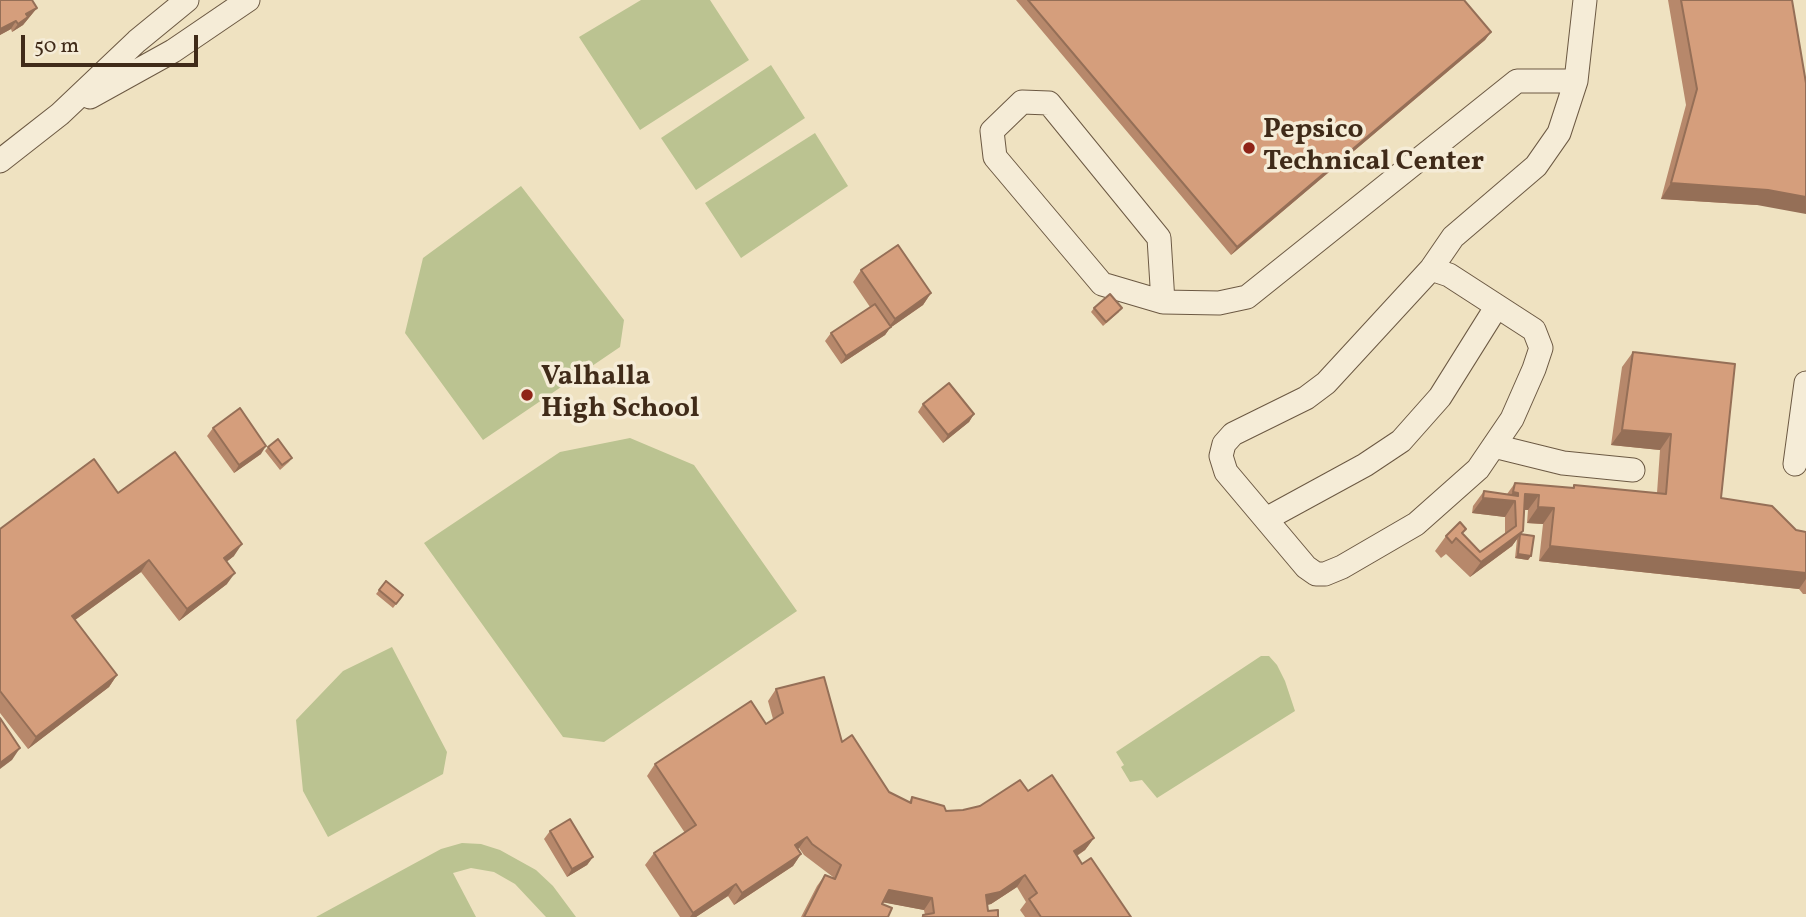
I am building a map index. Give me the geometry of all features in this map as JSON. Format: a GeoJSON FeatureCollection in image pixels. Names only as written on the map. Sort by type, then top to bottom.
{"type":"FeatureCollection","features":[{"type":"Feature","properties":{"kind":"street"},"geometry":{"type":"LineString","coordinates":[[0,161],[60,114],[137,41],[187,0]]}},
{"type":"Feature","properties":{"kind":"street"},"geometry":{"type":"LineString","coordinates":[[60,114],[173,51],[248,0]]}},
{"type":"Feature","properties":{"kind":"street"},"geometry":{"type":"LineString","coordinates":[[1431,269],[1449,275],[1534,330],[1541,348],[1534,369],[1512,419],[1478,470],[1416,524],[1325,575],[1316,574],[1306,568],[1226,472],[1222,456],[1224,444],[1233,434],[1306,398],[1326,383],[1413,285],[1431,269],[1452,237],[1536,166],[1559,133],[1576,81],[1585,0]]}},
{"type":"Feature","properties":{"kind":"street"},"geometry":{"type":"LineString","coordinates":[[1163,302],[1159,238],[1049,103],[1022,102],[992,131],[995,157],[1102,284],[1163,302],[1219,303],[1247,297],[1517,81],[1576,81]]}},
{"type":"Feature","properties":{"kind":"street"},"geometry":{"type":"LineString","coordinates":[[1266,519],[1365,465],[1401,441],[1440,397],[1497,306]]}},
{"type":"Feature","properties":{"kind":"street"},"geometry":{"type":"LineString","coordinates":[[1795,464],[1806,389]]}},
{"type":"Feature","properties":{"kind":"street"},"geometry":{"type":"LineString","coordinates":[[1494,446],[1563,463],[1633,470]]}},
{"type":"Feature","properties":{"kind":"green space"},"geometry":{"type":"Polygon","coordinates":[[[641,0],[710,0],[749,60],[640,130],[579,37],[641,0]]]}},
{"type":"Feature","properties":{"kind":"green space"},"geometry":{"type":"Polygon","coordinates":[[[771,65],[805,118],[696,190],[661,138],[771,65]]]}},
{"type":"Feature","properties":{"kind":"green space"},"geometry":{"type":"Polygon","coordinates":[[[815,133],[848,186],[741,258],[705,203],[815,133]]]}},
{"type":"Feature","properties":{"kind":"green space"},"geometry":{"type":"Polygon","coordinates":[[[521,186],[624,320],[620,347],[483,440],[405,333],[423,258],[521,186]]]}},
{"type":"Feature","properties":{"kind":"green space"},"geometry":{"type":"Polygon","coordinates":[[[630,438],[694,465],[797,611],[604,742],[563,737],[424,543],[560,452],[630,438]]]}},
{"type":"Feature","properties":{"kind":"green space"},"geometry":{"type":"Polygon","coordinates":[[[392,647],[447,752],[443,774],[328,837],[303,791],[296,720],[343,671],[392,647]]]}},
{"type":"Feature","properties":{"kind":"green space"},"geometry":{"type":"Polygon","coordinates":[[[1261,656],[1269,656],[1277,665],[1295,711],[1157,798],[1142,780],[1130,782],[1116,752],[1261,656]]]}},
{"type":"Feature","properties":{"kind":"green space"},"geometry":{"type":"Polygon","coordinates":[[[462,843],[481,844],[500,850],[536,870],[553,886],[576,917],[546,917],[515,884],[494,872],[471,868],[453,873],[476,917],[316,917],[441,849],[462,843]]]}},
{"type":"Feature","properties":{"kind":"building"},"geometry":{"type":"Polygon","coordinates":[[[0,0],[32,0],[37,8],[26,14],[28,17],[18,24],[16,21],[0,29],[0,0]]]}},
{"type":"Feature","properties":{"kind":"building","name":"Pepsico Technical Center"},"geometry":{"type":"Polygon","coordinates":[[[1028,0],[1464,0],[1491,32],[1237,247],[1028,0]]]}},
{"type":"Feature","properties":{"kind":"building"},"geometry":{"type":"Polygon","coordinates":[[[1681,0],[1792,0],[1806,83],[1806,197],[1768,190],[1671,183],[1697,89],[1681,0]]]}},
{"type":"Feature","properties":{"kind":"building"},"geometry":{"type":"Polygon","coordinates":[[[898,245],[931,293],[895,319],[861,270],[898,245]]]}},
{"type":"Feature","properties":{"kind":"building"},"geometry":{"type":"Polygon","coordinates":[[[1110,294],[1122,308],[1106,322],[1094,308],[1110,294]]]}},
{"type":"Feature","properties":{"kind":"building"},"geometry":{"type":"Polygon","coordinates":[[[875,304],[891,327],[846,356],[831,333],[875,304]]]}},
{"type":"Feature","properties":{"kind":"building"},"geometry":{"type":"Polygon","coordinates":[[[1633,352],[1735,364],[1721,498],[1772,506],[1796,530],[1806,532],[1806,573],[1550,546],[1554,508],[1538,507],[1539,495],[1525,494],[1523,531],[1481,562],[1456,538],[1452,543],[1446,536],[1460,522],[1466,529],[1462,533],[1480,552],[1516,526],[1515,501],[1483,498],[1484,491],[1518,496],[1518,493],[1513,492],[1515,483],[1574,488],[1574,485],[1666,494],[1671,434],[1622,430],[1633,352]]]}},
{"type":"Feature","properties":{"kind":"building"},"geometry":{"type":"Polygon","coordinates":[[[949,383],[974,414],[948,435],[923,404],[949,383]]]}},
{"type":"Feature","properties":{"kind":"building"},"geometry":{"type":"Polygon","coordinates":[[[240,408],[266,446],[239,465],[213,428],[240,408]]]}},
{"type":"Feature","properties":{"kind":"building"},"geometry":{"type":"Polygon","coordinates":[[[278,439],[292,458],[282,465],[268,447],[278,439]]]}},
{"type":"Feature","properties":{"kind":"building"},"geometry":{"type":"Polygon","coordinates":[[[175,452],[242,544],[224,558],[235,573],[187,609],[149,560],[72,616],[117,675],[36,737],[0,691],[0,529],[94,459],[118,493],[175,452]]]}},
{"type":"Feature","properties":{"kind":"building"},"geometry":{"type":"Polygon","coordinates":[[[1520,534],[1534,536],[1531,556],[1518,554],[1520,534]]]}},
{"type":"Feature","properties":{"kind":"building"},"geometry":{"type":"Polygon","coordinates":[[[386,581],[403,595],[396,604],[379,590],[386,581]]]}},
{"type":"Feature","properties":{"kind":"building"},"geometry":{"type":"Polygon","coordinates":[[[824,677],[842,742],[852,735],[889,792],[911,803],[912,797],[944,806],[946,811],[963,810],[980,806],[1020,780],[1028,791],[1052,775],[1094,838],[1074,851],[1082,864],[1091,858],[1131,917],[1041,917],[1029,899],[1037,893],[1025,875],[1000,892],[986,895],[988,911],[998,910],[998,917],[923,917],[934,913],[932,898],[889,890],[882,904],[892,908],[888,917],[804,917],[825,875],[835,879],[841,865],[812,844],[807,837],[795,845],[801,854],[742,893],[736,884],[693,913],[654,853],[696,825],[655,764],[751,701],[766,724],[783,713],[776,689],[824,677]]]}},
{"type":"Feature","properties":{"kind":"building"},"geometry":{"type":"Polygon","coordinates":[[[0,718],[20,748],[0,763],[0,718]]]}},
{"type":"Feature","properties":{"kind":"building"},"geometry":{"type":"Polygon","coordinates":[[[570,819],[593,857],[572,869],[550,831],[570,819]]]}},
{"type":"Feature","properties":{"kind":"place","name":"Pepsico Technical Center"},"geometry":{"type":"Point","coordinates":[1249,148]}},
{"type":"Feature","properties":{"kind":"place","name":"Valhalla High School"},"geometry":{"type":"Point","coordinates":[527,395]}}]}
